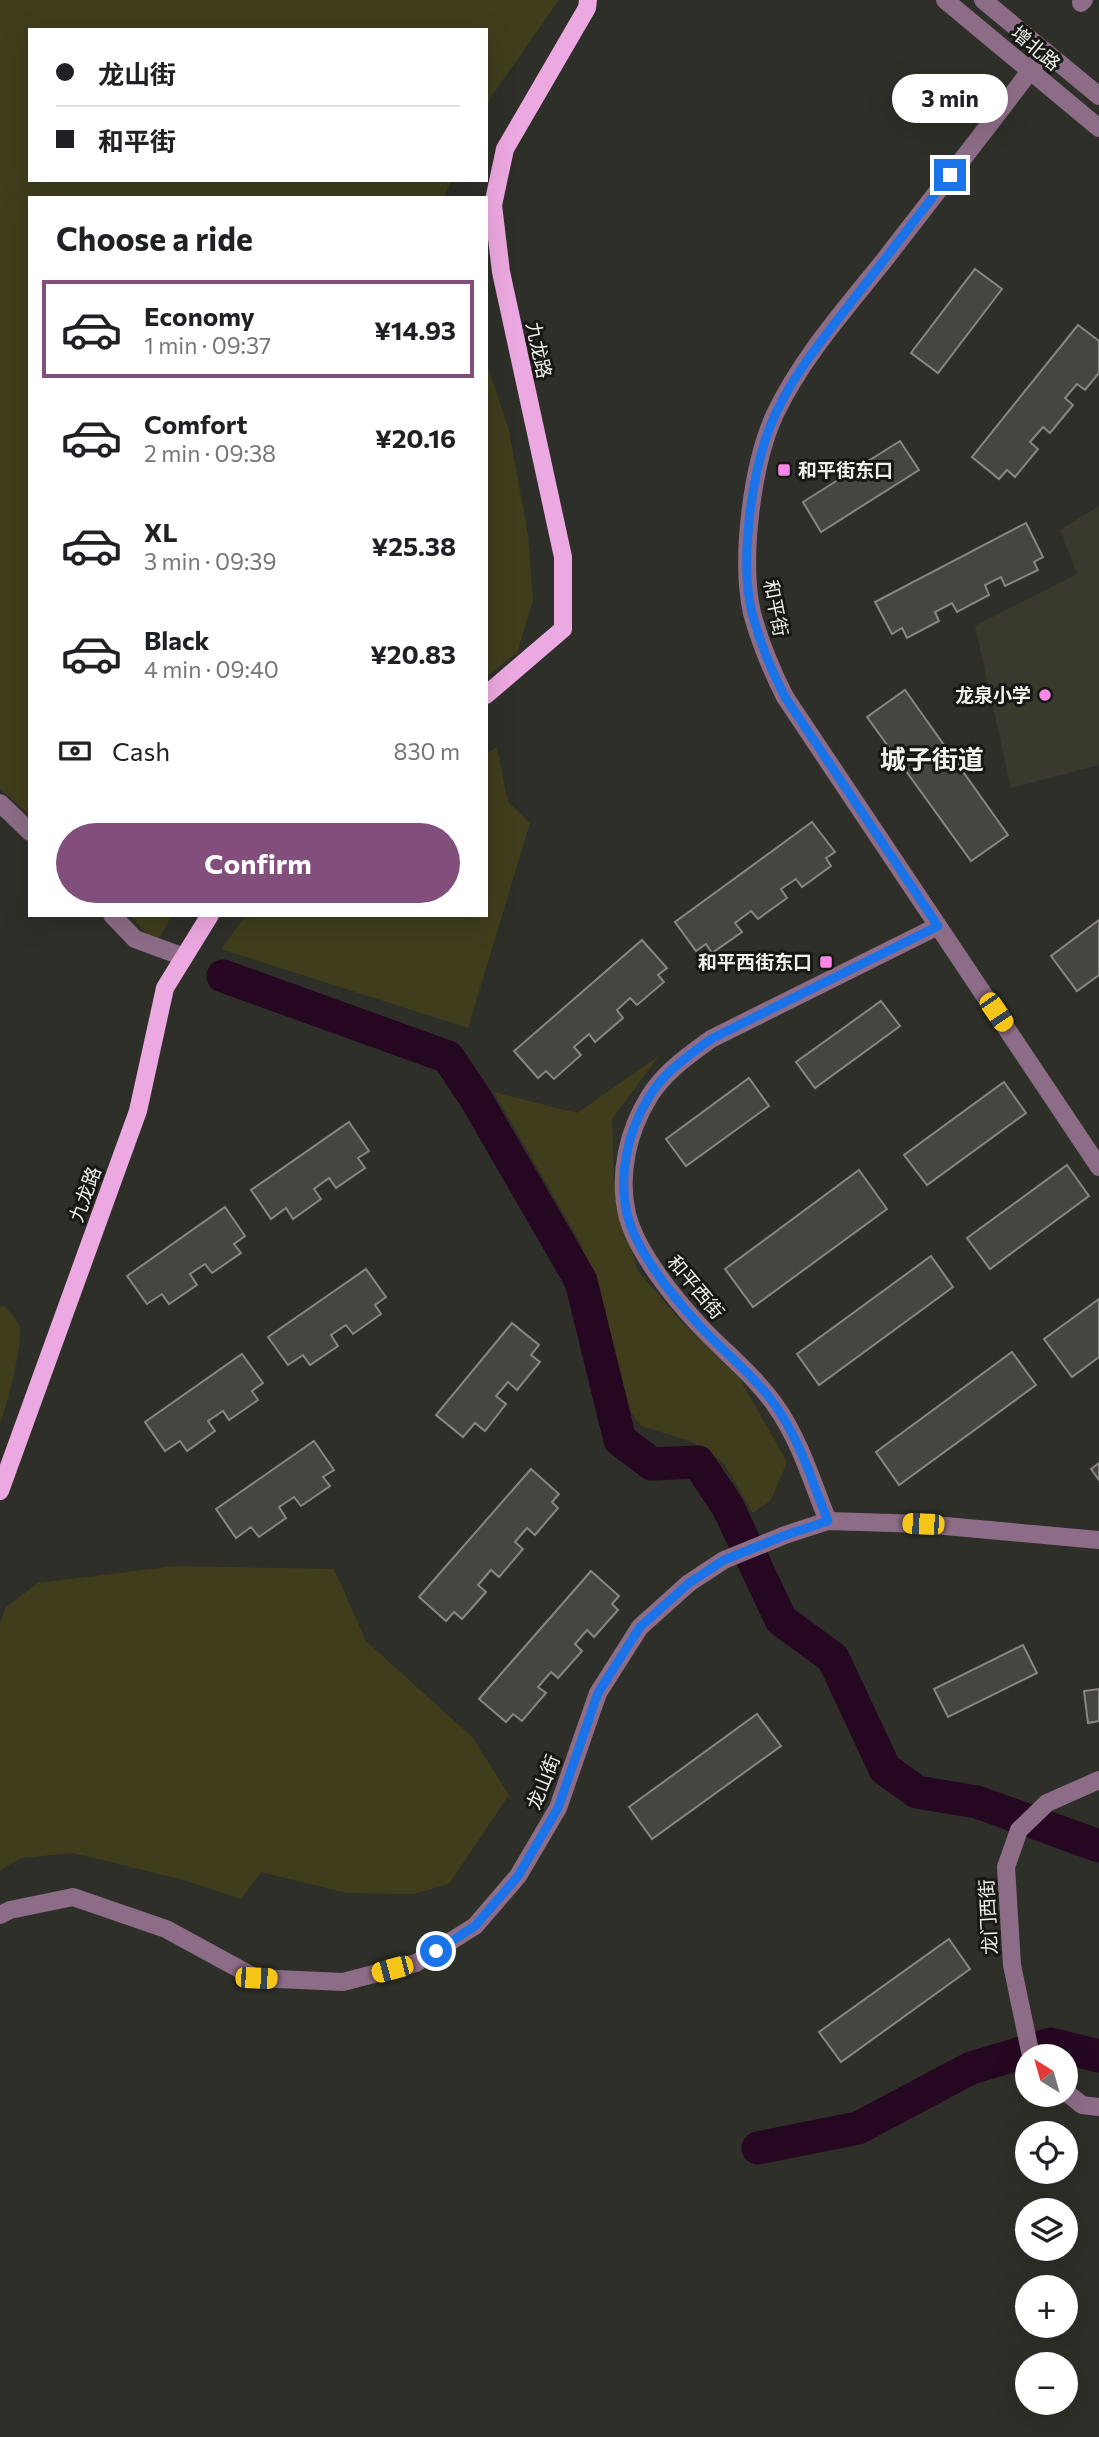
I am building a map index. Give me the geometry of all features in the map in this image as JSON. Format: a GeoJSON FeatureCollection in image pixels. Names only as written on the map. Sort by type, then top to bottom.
{"type":"FeatureCollection","features":[{"type":"Feature","properties":{"kind":"main road","name":"九龙路"},"geometry":{"type":"LineString","coordinates":[[488,693],[563,629],[563,557],[501,272],[493,205],[505,149],[587,8],[588,0]]}},
{"type":"Feature","properties":{"kind":"main road","name":"九龙路"},"geometry":{"type":"LineString","coordinates":[[0,1491],[138,1111],[165,988],[209,917]]}},
{"type":"Feature","properties":{"kind":"street","name":"增北路"},"geometry":{"type":"LineString","coordinates":[[945,0],[1099,128]]}},
{"type":"Feature","properties":{"kind":"street","name":"增北路"},"geometry":{"type":"LineString","coordinates":[[983,0],[1099,96]]}},
{"type":"Feature","properties":{"kind":"street","name":"和平街"},"geometry":{"type":"LineString","coordinates":[[1045,51],[802,369],[775,414],[759,462],[753,498],[748,568],[752,610],[765,657],[785,697],[1099,1167]]}},
{"type":"Feature","properties":{"kind":"street"},"geometry":{"type":"LineString","coordinates":[[0,803],[28,830]]}},
{"type":"Feature","properties":{"kind":"street"},"geometry":{"type":"LineString","coordinates":[[114,917],[135,939],[184,957]]}},
{"type":"Feature","properties":{"kind":"street","name":"和平西街"},"geometry":{"type":"LineString","coordinates":[[828,1521],[794,1435],[775,1404],[698,1324],[650,1265],[628,1215],[624,1179],[628,1144],[650,1096],[683,1060],[701,1046],[938,926]]}},
{"type":"Feature","properties":{"kind":"street","name":"龙山街"},"geometry":{"type":"LineString","coordinates":[[0,1915],[10,1910],[73,1897],[166,1929],[256,1978],[343,1982],[416,1963],[475,1926],[518,1876],[558,1808],[598,1693],[640,1627],[689,1583],[724,1560],[828,1521],[923,1524],[1099,1540]]}},
{"type":"Feature","properties":{"kind":"street","name":"龙门西街"},"geometry":{"type":"LineString","coordinates":[[1029,2044],[1012,1965],[1006,1867],[1019,1830],[1047,1803],[1099,1780]]}},
{"type":"Feature","properties":{"kind":"street"},"geometry":{"type":"LineString","coordinates":[[1078,2102],[1082,2105],[1099,2107]]}},
{"type":"Feature","properties":{"kind":"shaded area"},"geometry":{"type":"Polygon","coordinates":[[[0,0],[559,0],[488,104],[488,28],[28,28],[28,182],[451,182],[444,196],[28,196],[28,813],[0,789],[0,0]]]}},
{"type":"Feature","properties":{"kind":"shaded area"},"geometry":{"type":"Polygon","coordinates":[[[488,367],[509,430],[528,535],[533,601],[517,653],[488,675],[488,367]]]}},
{"type":"Feature","properties":{"kind":"shaded area","name":"龙泉小学"},"geometry":{"type":"Polygon","coordinates":[[[1099,506],[1099,765],[1011,788],[975,626],[1077,574],[1060,530],[1099,506]]]}},
{"type":"Feature","properties":{"kind":"shaded area"},"geometry":{"type":"Polygon","coordinates":[[[497,747],[508,802],[530,823],[468,1028],[221,949],[245,917],[488,917],[488,752],[497,747]]]}},
{"type":"Feature","properties":{"kind":"shaded area"},"geometry":{"type":"Polygon","coordinates":[[[132,917],[171,917],[155,945],[132,917]]]}},
{"type":"Feature","properties":{"kind":"shaded area"},"geometry":{"type":"Polygon","coordinates":[[[659,1056],[612,1119],[614,1182],[637,1270],[679,1319],[740,1379],[787,1462],[771,1500],[753,1513],[723,1462],[690,1441],[641,1426],[631,1412],[581,1244],[494,1092],[577,1113],[659,1056]]]}},
{"type":"Feature","properties":{"kind":"shaded area"},"geometry":{"type":"Polygon","coordinates":[[[0,1306],[5,1307],[15,1318],[20,1332],[14,1373],[0,1424],[0,1306]]]}},
{"type":"Feature","properties":{"kind":"shaded area"},"geometry":{"type":"Polygon","coordinates":[[[175,1566],[334,1569],[366,1641],[473,1738],[509,1795],[449,1884],[414,1894],[346,1893],[261,1872],[241,1899],[183,1880],[73,1853],[22,1858],[0,1870],[0,1624],[6,1607],[38,1583],[175,1566]]]}},
{"type":"Feature","properties":{"kind":"building"},"geometry":{"type":"Polygon","coordinates":[[[975,269],[1002,289],[938,373],[911,353],[975,269]]]}},
{"type":"Feature","properties":{"kind":"building"},"geometry":{"type":"Polygon","coordinates":[[[1078,325],[1099,341],[1099,373],[1085,390],[1077,384],[1065,398],[1073,405],[1050,433],[1043,427],[1030,442],[1038,449],[1015,477],[1007,470],[999,479],[972,457],[1078,325]]]}},
{"type":"Feature","properties":{"kind":"building"},"geometry":{"type":"Polygon","coordinates":[[[900,441],[919,470],[821,532],[803,502],[900,441]]]}},
{"type":"Feature","properties":{"kind":"building"},"geometry":{"type":"Polygon","coordinates":[[[1026,523],[1043,557],[1034,562],[1038,570],[1005,586],[1001,577],[985,585],[989,595],[957,612],[952,603],[935,612],[939,621],[907,638],[902,628],[892,634],[875,602],[1026,523]]]}},
{"type":"Feature","properties":{"kind":"building"},"geometry":{"type":"Polygon","coordinates":[[[905,690],[1008,835],[971,861],[867,717],[905,690]]]}},
{"type":"Feature","properties":{"kind":"building"},"geometry":{"type":"Polygon","coordinates":[[[812,822],[835,852],[826,858],[831,866],[802,887],[796,879],[781,889],[787,898],[758,919],[751,911],[735,923],[742,932],[712,953],[706,944],[696,951],[675,922],[812,822]]]}},
{"type":"Feature","properties":{"kind":"building"},"geometry":{"type":"Polygon","coordinates":[[[1099,920],[1099,975],[1077,991],[1051,956],[1099,920]]]}},
{"type":"Feature","properties":{"kind":"building"},"geometry":{"type":"Polygon","coordinates":[[[642,940],[667,968],[658,975],[664,982],[637,1005],[630,998],[617,1010],[623,1018],[595,1042],[589,1034],[574,1047],[581,1055],[554,1079],[546,1071],[538,1078],[514,1051],[642,940]]]}},
{"type":"Feature","properties":{"kind":"building"},"geometry":{"type":"Polygon","coordinates":[[[881,1001],[900,1026],[815,1088],[796,1062],[881,1001]]]}},
{"type":"Feature","properties":{"kind":"building"},"geometry":{"type":"Polygon","coordinates":[[[749,1078],[769,1106],[686,1166],[666,1139],[749,1078]]]}},
{"type":"Feature","properties":{"kind":"building"},"geometry":{"type":"Polygon","coordinates":[[[1004,1082],[1026,1113],[927,1185],[904,1155],[1004,1082]]]}},
{"type":"Feature","properties":{"kind":"building"},"geometry":{"type":"Polygon","coordinates":[[[349,1122],[369,1151],[358,1158],[365,1168],[336,1188],[329,1178],[314,1189],[321,1199],[293,1219],[286,1208],[271,1219],[251,1190],[349,1122]]]}},
{"type":"Feature","properties":{"kind":"building"},"geometry":{"type":"Polygon","coordinates":[[[1067,1165],[1089,1196],[990,1269],[967,1238],[1067,1165]]]}},
{"type":"Feature","properties":{"kind":"building"},"geometry":{"type":"Polygon","coordinates":[[[859,1170],[887,1209],[753,1307],[725,1269],[859,1170]]]}},
{"type":"Feature","properties":{"kind":"building"},"geometry":{"type":"Polygon","coordinates":[[[225,1207],[245,1236],[234,1244],[241,1253],[212,1273],[205,1264],[190,1274],[197,1285],[169,1304],[162,1294],[147,1304],[127,1276],[225,1207]]]}},
{"type":"Feature","properties":{"kind":"building"},"geometry":{"type":"Polygon","coordinates":[[[931,1256],[953,1287],[819,1385],[797,1354],[931,1256]]]}},
{"type":"Feature","properties":{"kind":"building"},"geometry":{"type":"Polygon","coordinates":[[[366,1269],[386,1297],[375,1305],[381,1314],[353,1334],[346,1325],[331,1335],[338,1346],[310,1365],[303,1355],[288,1365],[268,1337],[366,1269]]]}},
{"type":"Feature","properties":{"kind":"building"},"geometry":{"type":"Polygon","coordinates":[[[1099,1299],[1099,1357],[1072,1377],[1044,1339],[1099,1299]]]}},
{"type":"Feature","properties":{"kind":"building"},"geometry":{"type":"Polygon","coordinates":[[[512,1323],[539,1345],[531,1355],[540,1362],[517,1390],[508,1382],[496,1396],[506,1404],[485,1431],[475,1423],[463,1437],[436,1415],[512,1323]]]}},
{"type":"Feature","properties":{"kind":"building"},"geometry":{"type":"Polygon","coordinates":[[[1012,1352],[1036,1385],[899,1485],[876,1452],[1012,1352]]]}},
{"type":"Feature","properties":{"kind":"building"},"geometry":{"type":"Polygon","coordinates":[[[242,1354],[263,1383],[252,1391],[258,1400],[229,1420],[223,1411],[208,1421],[215,1431],[187,1451],[180,1441],[165,1451],[145,1422],[242,1354]]]}},
{"type":"Feature","properties":{"kind":"building"},"geometry":{"type":"Polygon","coordinates":[[[314,1441],[334,1470],[323,1477],[330,1486],[301,1506],[294,1497],[279,1507],[286,1518],[259,1537],[251,1527],[236,1538],[216,1509],[314,1441]]]}},
{"type":"Feature","properties":{"kind":"building"},"geometry":{"type":"Polygon","coordinates":[[[1099,1463],[1099,1480],[1091,1469],[1099,1463]]]}},
{"type":"Feature","properties":{"kind":"building"},"geometry":{"type":"Polygon","coordinates":[[[531,1469],[559,1494],[552,1502],[558,1508],[535,1535],[527,1528],[515,1542],[523,1549],[499,1577],[491,1570],[478,1585],[486,1592],[462,1619],[454,1612],[446,1621],[419,1597],[531,1469]]]}},
{"type":"Feature","properties":{"kind":"building"},"geometry":{"type":"Polygon","coordinates":[[[591,1571],[619,1596],[612,1604],[618,1610],[594,1637],[587,1630],[575,1644],[582,1651],[558,1678],[551,1672],[538,1687],[546,1693],[522,1721],[513,1714],[506,1722],[479,1699],[591,1571]]]}},
{"type":"Feature","properties":{"kind":"building"},"geometry":{"type":"Polygon","coordinates":[[[1023,1645],[1037,1673],[948,1717],[934,1689],[1023,1645]]]}},
{"type":"Feature","properties":{"kind":"building"},"geometry":{"type":"Polygon","coordinates":[[[1099,1689],[1099,1721],[1088,1723],[1084,1691],[1099,1689]]]}},
{"type":"Feature","properties":{"kind":"building"},"geometry":{"type":"Polygon","coordinates":[[[757,1714],[781,1746],[652,1839],[629,1807],[757,1714]]]}},
{"type":"Feature","properties":{"kind":"building"},"geometry":{"type":"Polygon","coordinates":[[[949,1939],[970,1969],[841,2062],[819,2032],[949,1939]]]}},
{"type":"Feature","properties":{"kind":"waterway"},"geometry":{"type":"LineString","coordinates":[[223,976],[448,1057],[476,1099],[581,1281],[620,1440],[652,1464],[698,1462],[728,1507],[781,1620],[833,1658],[885,1769],[917,1792],[977,1802],[1099,1846]]}},
{"type":"Feature","properties":{"kind":"waterway"},"geometry":{"type":"LineString","coordinates":[[758,2148],[858,2128],[971,2068],[1051,2044],[1099,2056]]}},
{"type":"Feature","properties":{"kind":"place","name":"和平街东口"},"geometry":{"type":"Point","coordinates":[784,470]}},
{"type":"Feature","properties":{"kind":"place","name":"龙泉小学"},"geometry":{"type":"Point","coordinates":[1045,695]}},
{"type":"Feature","properties":{"kind":"place","name":"和平西街东口"},"geometry":{"type":"Point","coordinates":[826,962]}},
{"type":"Feature","properties":{"kind":"district","name":"城子街道"},"geometry":{"type":"Point","coordinates":[932,760]}},
{"type":"Feature","properties":{"kind":"route"},"geometry":{"type":"LineString","coordinates":[[436,1951],[475,1926],[518,1876],[558,1808],[598,1693],[640,1627],[689,1583],[724,1560],[828,1521],[794,1435],[775,1404],[698,1324],[650,1265],[628,1215],[624,1179],[628,1144],[650,1096],[683,1060],[711,1039],[938,926],[785,697],[765,657],[752,610],[748,568],[749,533],[759,462],[775,414],[802,369],[837,321],[950,175]]}}]}
